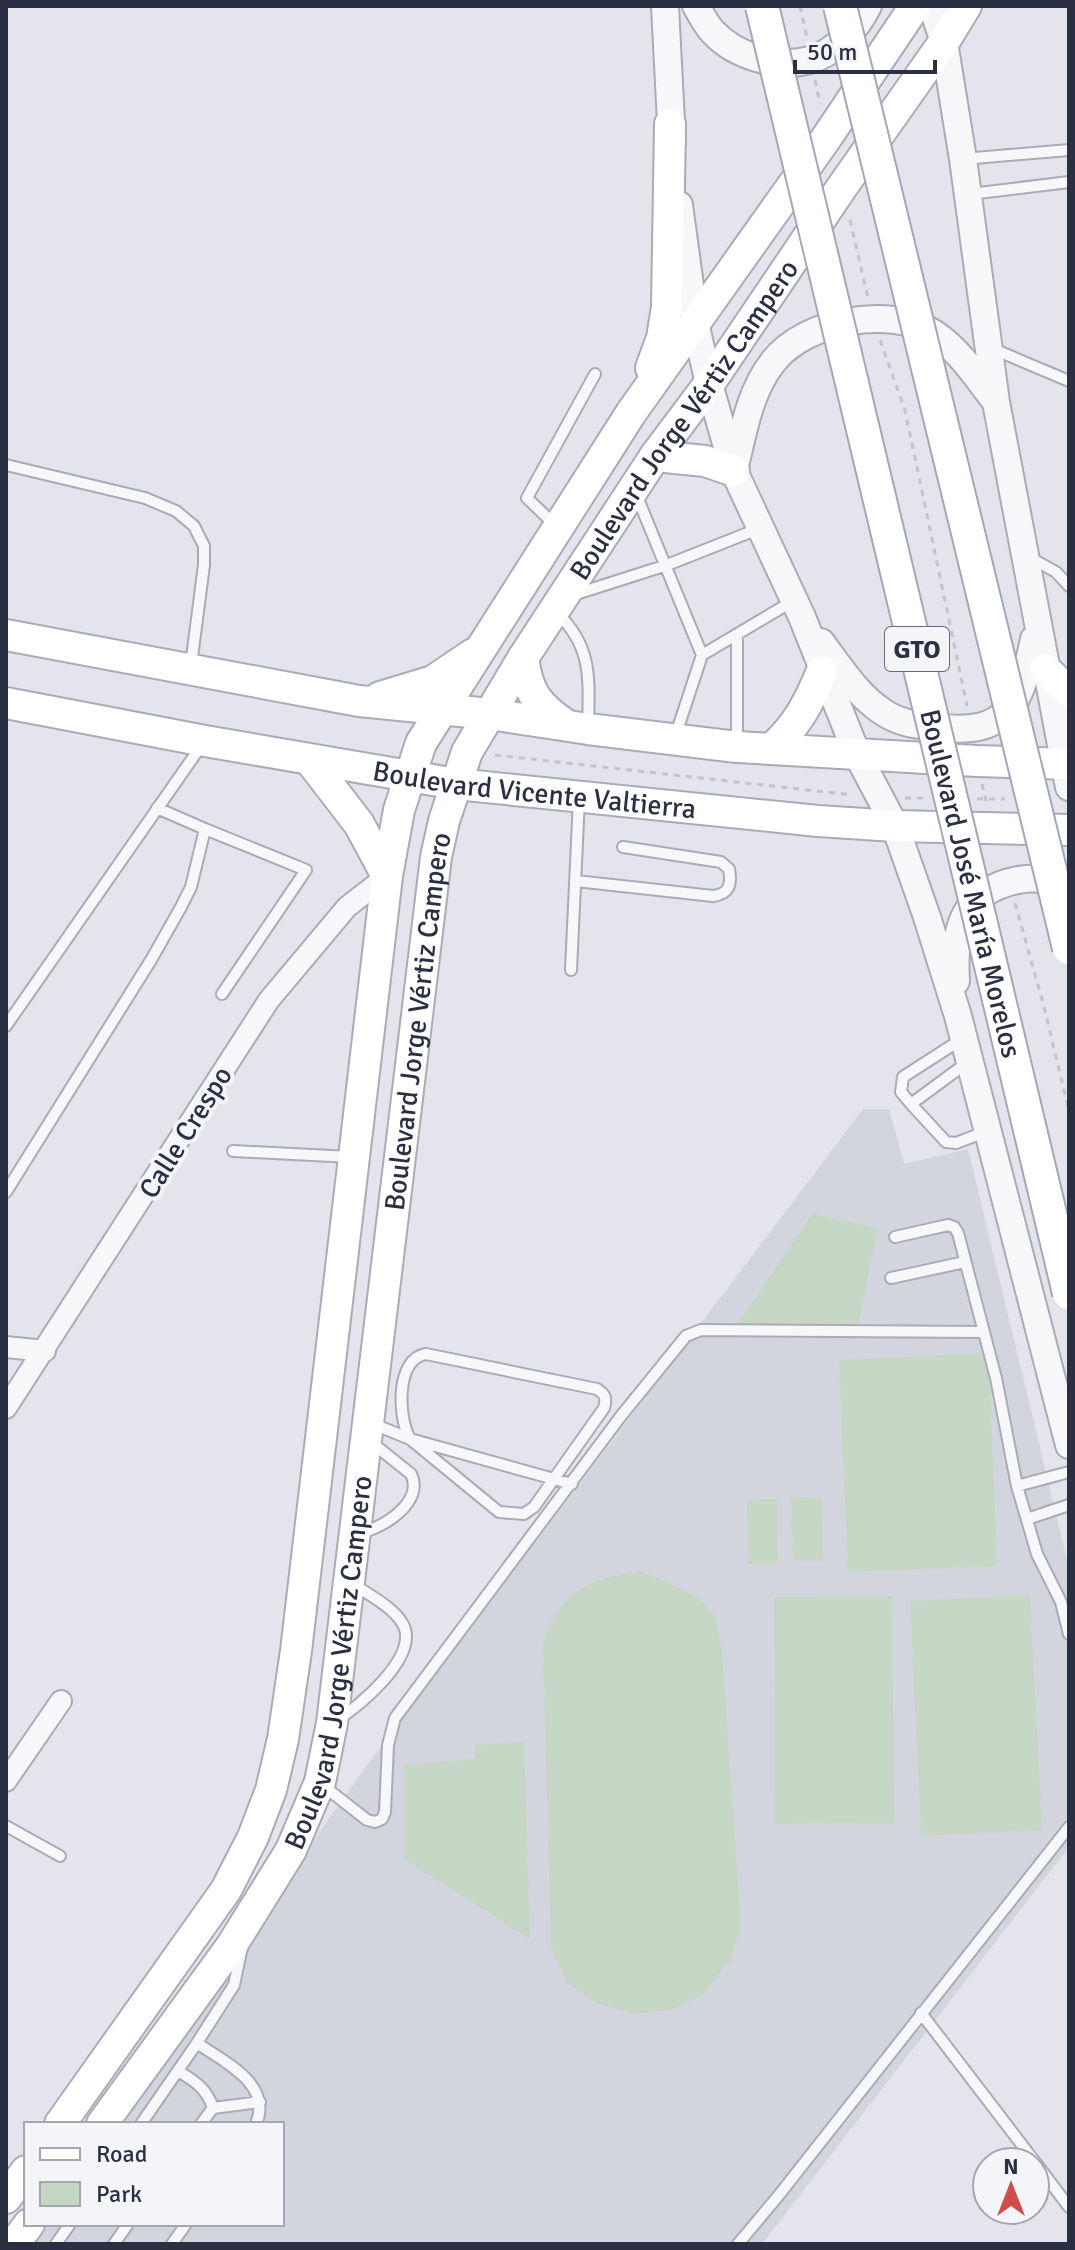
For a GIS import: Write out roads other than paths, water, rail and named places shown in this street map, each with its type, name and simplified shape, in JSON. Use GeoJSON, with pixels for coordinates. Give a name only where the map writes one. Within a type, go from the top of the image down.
{"type":"FeatureCollection","features":[{"type":"Feature","properties":{"kind":"main road","name":"Boulevard José María Morelos"},"geometry":{"type":"LineString","coordinates":[[762,6],[1069,1293]]}},
{"type":"Feature","properties":{"kind":"main road","name":"GTO"},"geometry":{"type":"LineString","coordinates":[[840,6],[1069,948]]}},
{"type":"Feature","properties":{"kind":"main road","name":"Boulevard Jorge Vértiz Campero"},"geometry":{"type":"LineString","coordinates":[[61,2122],[226,1890],[253,1837],[271,1790],[283,1739],[296,1651],[371,990],[387,876],[408,778],[421,743],[631,413],[827,137],[915,6]]}},
{"type":"Feature","properties":{"kind":"main road","name":"Boulevard Jorge Vértiz Campero"},"geometry":{"type":"LineString","coordinates":[[103,2122],[249,1919],[291,1850],[320,1782],[332,1723],[436,857],[444,821],[467,752],[523,658],[655,456],[709,384],[966,6]]}},
{"type":"Feature","properties":{"kind":"main road"},"geometry":{"type":"LineString","coordinates":[[631,413],[662,338],[667,307],[670,124]]}},
{"type":"Feature","properties":{"kind":"main road"},"geometry":{"type":"LineString","coordinates":[[655,456],[705,461],[734,471]]}},
{"type":"Feature","properties":{"kind":"main road"},"geometry":{"type":"LineString","coordinates":[[6,635],[359,701],[490,714],[737,747],[977,761],[1067,771]]}},
{"type":"Feature","properties":{"kind":"main road"},"geometry":{"type":"LineString","coordinates":[[359,701],[390,696],[433,681],[484,646]]}},
{"type":"Feature","properties":{"kind":"main road"},"geometry":{"type":"LineString","coordinates":[[523,658],[527,683],[535,698],[549,713],[578,727]]}},
{"type":"Feature","properties":{"kind":"main road"},"geometry":{"type":"LineString","coordinates":[[1045,669],[1069,692]]}},
{"type":"Feature","properties":{"kind":"main road"},"geometry":{"type":"LineString","coordinates":[[771,749],[797,724],[822,671]]}},
{"type":"Feature","properties":{"kind":"main road","name":"Boulevard Vicente Valtierra"},"geometry":{"type":"LineString","coordinates":[[6,703],[408,778],[456,784],[895,826],[990,813],[1069,830]]}},
{"type":"Feature","properties":{"kind":"main road"},"geometry":{"type":"LineString","coordinates":[[309,759],[359,824],[387,876]]}},
{"type":"Feature","properties":{"kind":"main road"},"geometry":{"type":"LineString","coordinates":[[371,990],[383,962],[393,955],[406,954],[413,958],[423,980]]}},
{"type":"Feature","properties":{"kind":"main road"},"geometry":{"type":"LineString","coordinates":[[6,2198],[24,2174]]}},
{"type":"Feature","properties":{"kind":"main road"},"geometry":{"type":"LineString","coordinates":[[14,2244],[28,2226]]}},
{"type":"Feature","properties":{"kind":"street"},"geometry":{"type":"LineString","coordinates":[[665,6],[670,124],[695,322],[709,384],[734,471],[798,609],[857,754],[895,826],[964,1038],[1069,1445]]}},
{"type":"Feature","properties":{"kind":"street"},"geometry":{"type":"LineString","coordinates":[[696,6],[713,33],[745,55],[777,62],[811,60],[840,43],[862,19],[868,6]]}},
{"type":"Feature","properties":{"kind":"street"},"geometry":{"type":"LineString","coordinates":[[932,6],[944,42],[963,159],[996,402],[1067,771]]}},
{"type":"Feature","properties":{"kind":"street"},"geometry":{"type":"LineString","coordinates":[[734,471],[758,386],[774,360],[799,340],[837,323],[873,319],[903,321],[934,333],[960,356],[996,402]]}},
{"type":"Feature","properties":{"kind":"street"},"geometry":{"type":"LineString","coordinates":[[798,609],[852,684],[882,711],[906,723],[972,730],[999,720],[1014,705],[1026,675],[1038,620]]}},
{"type":"Feature","properties":{"kind":"street","name":"Calle Crespo"},"geometry":{"type":"LineString","coordinates":[[6,1408],[269,1000],[347,907],[387,876]]}},
{"type":"Feature","properties":{"kind":"street"},"geometry":{"type":"LineString","coordinates":[[964,1038],[955,950],[965,913],[972,902],[985,892],[1009,882],[1045,879],[1069,891]]}},
{"type":"Feature","properties":{"kind":"street"},"geometry":{"type":"LineString","coordinates":[[6,1347],[45,1351]]}},
{"type":"Feature","properties":{"kind":"street"},"geometry":{"type":"LineString","coordinates":[[6,1781],[61,1701]]}},
{"type":"Feature","properties":{"kind":"lane"},"geometry":{"type":"LineString","coordinates":[[963,159],[1069,150]]}},
{"type":"Feature","properties":{"kind":"lane"},"geometry":{"type":"LineString","coordinates":[[968,194],[1069,182]]}},
{"type":"Feature","properties":{"kind":"lane"},"geometry":{"type":"LineString","coordinates":[[989,347],[1069,381]]}},
{"type":"Feature","properties":{"kind":"lane"},"geometry":{"type":"LineString","coordinates":[[558,528],[527,498],[595,374]]}},
{"type":"Feature","properties":{"kind":"lane"},"geometry":{"type":"LineString","coordinates":[[6,465],[145,498],[176,511],[194,526],[204,546],[204,565],[190,669]]}},
{"type":"Feature","properties":{"kind":"lane"},"geometry":{"type":"LineString","coordinates":[[634,488],[702,655],[675,738]]}},
{"type":"Feature","properties":{"kind":"lane"},"geometry":{"type":"LineString","coordinates":[[578,727],[589,682],[587,661],[559,604],[760,528]]}},
{"type":"Feature","properties":{"kind":"lane"},"geometry":{"type":"LineString","coordinates":[[1024,554],[1056,572],[1069,586]]}},
{"type":"Feature","properties":{"kind":"lane"},"geometry":{"type":"LineString","coordinates":[[702,655],[737,635],[798,609]]}},
{"type":"Feature","properties":{"kind":"lane"},"geometry":{"type":"LineString","coordinates":[[737,635],[737,747]]}},
{"type":"Feature","properties":{"kind":"lane"},"geometry":{"type":"LineString","coordinates":[[6,1026],[205,741]]}},
{"type":"Feature","properties":{"kind":"lane"},"geometry":{"type":"LineString","coordinates":[[571,970],[579,797]]}},
{"type":"Feature","properties":{"kind":"lane"},"geometry":{"type":"LineString","coordinates":[[157,808],[306,870],[222,994]]}},
{"type":"Feature","properties":{"kind":"lane"},"geometry":{"type":"LineString","coordinates":[[6,1192],[181,907],[191,887],[205,829]]}},
{"type":"Feature","properties":{"kind":"lane"},"geometry":{"type":"LineString","coordinates":[[576,881],[691,895],[722,895],[731,881],[729,869],[721,862],[623,847]]}},
{"type":"Feature","properties":{"kind":"lane"},"geometry":{"type":"LineString","coordinates":[[964,1038],[903,1077],[901,1092],[946,1142],[956,1143],[988,1131]]}},
{"type":"Feature","properties":{"kind":"lane"},"geometry":{"type":"LineString","coordinates":[[911,1104],[964,1038]]}},
{"type":"Feature","properties":{"kind":"lane"},"geometry":{"type":"LineString","coordinates":[[233,1151],[352,1157]]}},
{"type":"Feature","properties":{"kind":"lane"},"geometry":{"type":"LineString","coordinates":[[895,1237],[931,1227],[954,1227],[996,1378],[1017,1486],[1037,1554],[1061,1602],[1069,1634]]}},
{"type":"Feature","properties":{"kind":"lane"},"geometry":{"type":"LineString","coordinates":[[891,1278],[965,1262]]}},
{"type":"Feature","properties":{"kind":"lane"},"geometry":{"type":"LineString","coordinates":[[320,1782],[367,1820],[375,1822],[382,1819],[385,1812],[388,1745],[395,1718],[621,1416],[686,1336],[701,1330],[984,1332]]}},
{"type":"Feature","properties":{"kind":"lane"},"geometry":{"type":"LineString","coordinates":[[426,1354],[597,1389],[604,1394],[604,1408],[534,1507],[524,1514],[511,1515],[499,1512],[410,1439],[403,1427],[400,1410],[410,1362],[416,1356],[426,1354]]}},
{"type":"Feature","properties":{"kind":"lane"},"geometry":{"type":"LineString","coordinates":[[604,1408],[621,1416]]}},
{"type":"Feature","properties":{"kind":"lane"},"geometry":{"type":"LineString","coordinates":[[367,1430],[572,1484]]}},
{"type":"Feature","properties":{"kind":"lane"},"geometry":{"type":"LineString","coordinates":[[354,1534],[383,1527],[414,1491],[411,1474],[367,1430]]}},
{"type":"Feature","properties":{"kind":"lane"},"geometry":{"type":"LineString","coordinates":[[1017,1486],[1069,1472]]}},
{"type":"Feature","properties":{"kind":"lane"},"geometry":{"type":"LineString","coordinates":[[1027,1519],[1069,1505]]}},
{"type":"Feature","properties":{"kind":"lane"},"geometry":{"type":"LineString","coordinates":[[332,1723],[353,1710],[391,1671],[406,1640],[400,1619],[348,1580]]}},
{"type":"Feature","properties":{"kind":"lane"},"geometry":{"type":"LineString","coordinates":[[6,1826],[60,1856]]}},
{"type":"Feature","properties":{"kind":"lane"},"geometry":{"type":"LineString","coordinates":[[738,2244],[1069,1827]]}},
{"type":"Feature","properties":{"kind":"lane"},"geometry":{"type":"LineString","coordinates":[[142,2122],[234,1985],[249,1919]]}},
{"type":"Feature","properties":{"kind":"lane"},"geometry":{"type":"LineString","coordinates":[[921,2013],[1023,2146]]}},
{"type":"Feature","properties":{"kind":"lane"},"geometry":{"type":"LineString","coordinates":[[197,2043],[244,2076],[255,2088],[260,2102],[256,2122]]}},
{"type":"Feature","properties":{"kind":"lane"},"geometry":{"type":"LineString","coordinates":[[178,2071],[208,2093],[213,2108]]}},
{"type":"Feature","properties":{"kind":"lane"},"geometry":{"type":"LineString","coordinates":[[202,2122],[213,2108],[260,2102]]}},
{"type":"Feature","properties":{"kind":"lane"},"geometry":{"type":"LineString","coordinates":[[1051,2183],[1069,2207]]}},
{"type":"Feature","properties":{"kind":"lane"},"geometry":{"type":"LineString","coordinates":[[56,2244],[69,2226]]}},
{"type":"Feature","properties":{"kind":"lane"},"geometry":{"type":"LineString","coordinates":[[114,2244],[127,2226]]}},
{"type":"Feature","properties":{"kind":"lane"},"geometry":{"type":"LineString","coordinates":[[172,2244],[185,2226]]}}]}
